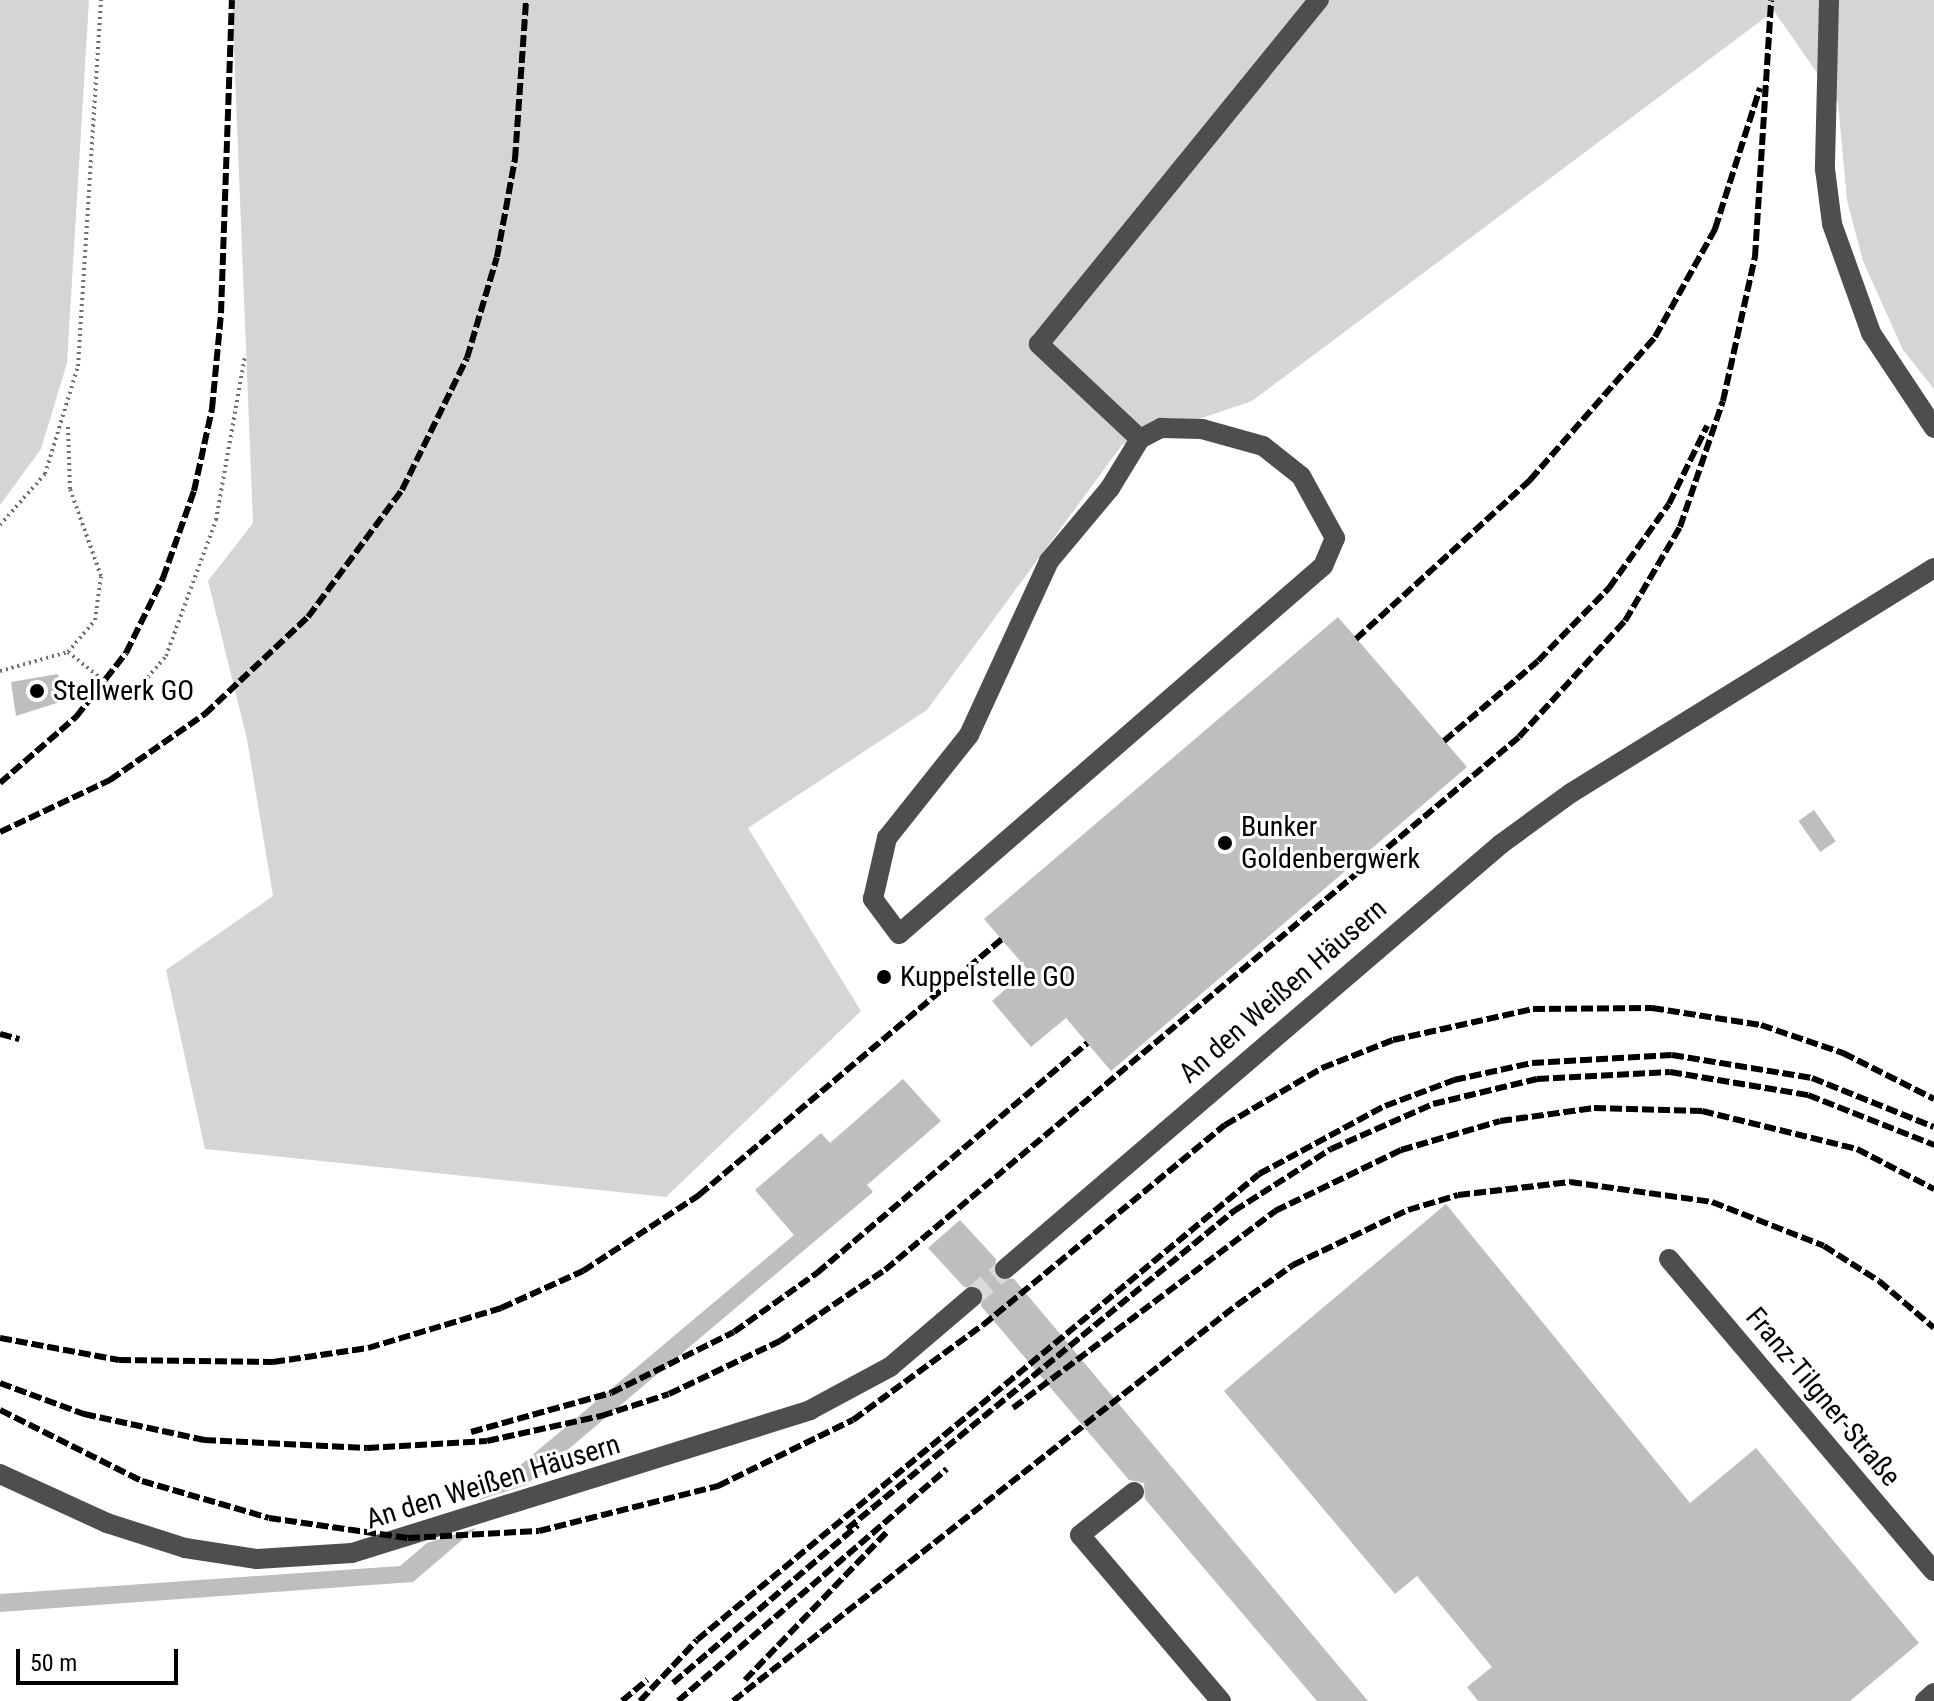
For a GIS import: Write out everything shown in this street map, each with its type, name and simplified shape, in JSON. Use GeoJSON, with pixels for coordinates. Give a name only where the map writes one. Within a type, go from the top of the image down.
{"type":"FeatureCollection","features":[{"type":"Feature","properties":{"kind":"street"},"geometry":{"type":"LineString","coordinates":[[1140,439],[1039,344],[1319,0]]}},
{"type":"Feature","properties":{"kind":"street"},"geometry":{"type":"LineString","coordinates":[[1829,0],[1825,169],[1832,224],[1871,333],[1934,428]]}},
{"type":"Feature","properties":{"kind":"street"},"geometry":{"type":"LineString","coordinates":[[1161,428],[1202,429],[1263,446],[1301,476],[1325,511],[1335,538],[1323,566],[899,934],[873,899],[887,838],[969,735],[1049,561],[1110,488],[1140,439],[1161,428]]}},
{"type":"Feature","properties":{"kind":"street","name":"An den Weißen Häusern"},"geometry":{"type":"LineString","coordinates":[[1005,1269],[1501,844],[1571,793],[1934,568]]}},
{"type":"Feature","properties":{"kind":"street","name":"Franz-Tilgner-Straße"},"geometry":{"type":"LineString","coordinates":[[1669,1259],[1934,1571]]}},
{"type":"Feature","properties":{"kind":"street","name":"An den Weißen Häusern"},"geometry":{"type":"LineString","coordinates":[[0,1474],[107,1523],[185,1548],[257,1559],[352,1553],[810,1410],[890,1367],[972,1297]]}},
{"type":"Feature","properties":{"kind":"street"},"geometry":{"type":"LineString","coordinates":[[1134,1492],[1080,1535],[1221,1701]]}},
{"type":"Feature","properties":{"kind":"street"},"geometry":{"type":"LineString","coordinates":[[1925,1701],[1934,1693]]}},
{"type":"Feature","properties":{"kind":"path"},"geometry":{"type":"LineString","coordinates":[[0,525],[45,474],[78,366],[101,0]]}},
{"type":"Feature","properties":{"kind":"path"},"geometry":{"type":"LineString","coordinates":[[68,652],[119,693],[136,691],[166,656],[216,520],[245,355]]}},
{"type":"Feature","properties":{"kind":"path"},"geometry":{"type":"LineString","coordinates":[[0,671],[68,652],[95,620],[101,576],[70,489],[68,424]]}},
{"type":"Feature","properties":{"kind":"shaded area"},"geometry":{"type":"Polygon","coordinates":[[[0,0],[89,0],[67,363],[41,449],[0,505],[0,0]]]}},
{"type":"Feature","properties":{"kind":"shaded area"},"geometry":{"type":"Polygon","coordinates":[[[232,0],[1934,0],[1934,389],[1903,350],[1863,261],[1847,200],[1838,103],[1774,11],[1252,401],[1122,445],[927,710],[748,828],[861,1011],[666,1197],[205,1149],[166,970],[273,896],[247,739],[208,581],[253,523],[232,0]]]}},
{"type":"Feature","properties":{"kind":"building","name":"Bunker Goldenbergwerk"},"geometry":{"type":"Polygon","coordinates":[[[1338,617],[1467,767],[1111,1071],[1066,1018],[1031,1047],[992,1001],[1028,970],[984,919],[1338,617]]]}},
{"type":"Feature","properties":{"kind":"building","name":"Stellwerk GO"},"geometry":{"type":"Polygon","coordinates":[[[58,674],[63,701],[16,716],[11,682],[58,674]]]}},
{"type":"Feature","properties":{"kind":"building"},"geometry":{"type":"Polygon","coordinates":[[[1814,810],[1836,841],[1820,852],[1798,821],[1814,810]]]}},
{"type":"Feature","properties":{"kind":"building"},"geometry":{"type":"Polygon","coordinates":[[[903,1079],[941,1121],[867,1185],[873,1192],[526,1485],[479,1500],[794,1235],[755,1190],[821,1133],[830,1143],[903,1079]]]}},
{"type":"Feature","properties":{"kind":"building"},"geometry":{"type":"Polygon","coordinates":[[[1446,1204],[1690,1503],[1756,1448],[1919,1643],[1850,1701],[1478,1701],[1467,1687],[1492,1667],[1417,1576],[1395,1594],[1224,1391],[1446,1204]]]}},
{"type":"Feature","properties":{"kind":"building"},"geometry":{"type":"Polygon","coordinates":[[[960,1220],[996,1259],[995,1277],[1014,1279],[1368,1701],[1317,1701],[1145,1499],[1144,1483],[1129,1480],[981,1306],[982,1289],[964,1287],[928,1248],[960,1220]]]}},
{"type":"Feature","properties":{"kind":"building"},"geometry":{"type":"Polygon","coordinates":[[[476,1528],[413,1582],[0,1612],[0,1594],[400,1566],[427,1543],[476,1528]]]}},
{"type":"Feature","properties":{"kind":"tunnel"},"geometry":{"type":"LineString","coordinates":[[972,1297],[1005,1269]]}},
{"type":"Feature","properties":{"kind":"railway"},"geometry":{"type":"LineString","coordinates":[[0,783],[76,717],[126,653],[163,578],[194,491],[212,409],[221,313],[232,0]]}},
{"type":"Feature","properties":{"kind":"railway"},"geometry":{"type":"LineString","coordinates":[[0,832],[110,780],[205,714],[308,617],[402,490],[467,358],[497,257],[515,159],[526,0]]}},
{"type":"Feature","properties":{"kind":"railway"},"geometry":{"type":"LineString","coordinates":[[0,1383],[84,1414],[204,1440],[367,1448],[487,1441],[601,1416],[669,1394],[780,1341],[885,1270],[1519,737],[1625,621],[1680,527],[1723,401],[1755,257],[1771,0]]}},
{"type":"Feature","properties":{"kind":"railway"},"geometry":{"type":"LineString","coordinates":[[1356,639],[1530,480],[1655,337],[1715,229],[1760,88]]}},
{"type":"Feature","properties":{"kind":"railway"},"geometry":{"type":"LineString","coordinates":[[1444,741],[1538,661],[1609,588],[1669,504],[1707,426]]}},
{"type":"Feature","properties":{"kind":"railway"},"geometry":{"type":"LineString","coordinates":[[0,1338],[119,1360],[273,1362],[368,1348],[501,1308],[583,1271],[699,1195],[1002,939]]}},
{"type":"Feature","properties":{"kind":"railway"},"geometry":{"type":"LineString","coordinates":[[0,1410],[142,1481],[269,1518],[408,1538],[539,1531],[718,1486],[853,1420],[983,1325],[1225,1125],[1322,1068],[1393,1040],[1533,1009],[1652,1008],[1761,1025],[1843,1053],[1934,1099]]}},
{"type":"Feature","properties":{"kind":"railway"},"geometry":{"type":"LineString","coordinates":[[0,1034],[19,1039]]}},
{"type":"Feature","properties":{"kind":"railway"},"geometry":{"type":"LineString","coordinates":[[471,1432],[611,1393],[734,1332],[817,1273],[1087,1043]]}},
{"type":"Feature","properties":{"kind":"railway"},"geometry":{"type":"LineString","coordinates":[[640,1701],[697,1640],[1259,1174],[1385,1106],[1454,1080],[1532,1063],[1672,1055],[1812,1078],[1934,1127]]}},
{"type":"Feature","properties":{"kind":"railway"},"geometry":{"type":"LineString","coordinates":[[847,1529],[1234,1211],[1331,1149],[1433,1104],[1537,1079],[1670,1072],[1808,1095],[1934,1145]]}},
{"type":"Feature","properties":{"kind":"railway"},"geometry":{"type":"LineString","coordinates":[[1013,1408],[1275,1211],[1401,1150],[1500,1121],[1594,1108],[1702,1111],[1857,1149],[1934,1189]]}},
{"type":"Feature","properties":{"kind":"railway"},"geometry":{"type":"LineString","coordinates":[[733,1701],[1237,1305],[1293,1265],[1408,1210],[1458,1195],[1570,1182],[1712,1202],[1824,1246],[1879,1281],[1934,1328]]}},
{"type":"Feature","properties":{"kind":"railway"},"geometry":{"type":"LineString","coordinates":[[678,1701],[947,1469]]}},
{"type":"Feature","properties":{"kind":"railway"},"geometry":{"type":"LineString","coordinates":[[673,1683],[858,1525]]}},
{"type":"Feature","properties":{"kind":"railway"},"geometry":{"type":"LineString","coordinates":[[745,1680],[889,1530]]}},
{"type":"Feature","properties":{"kind":"railway"},"geometry":{"type":"LineString","coordinates":[[622,1701],[647,1680]]}},
{"type":"Feature","properties":{"kind":"place","name":"Stellwerk GO"},"geometry":{"type":"Point","coordinates":[37,691]}},
{"type":"Feature","properties":{"kind":"place","name":"Bunker Goldenbergwerk"},"geometry":{"type":"Point","coordinates":[1225,843]}},
{"type":"Feature","properties":{"kind":"place","name":"Kuppelstelle GO"},"geometry":{"type":"Point","coordinates":[884,977]}}]}
